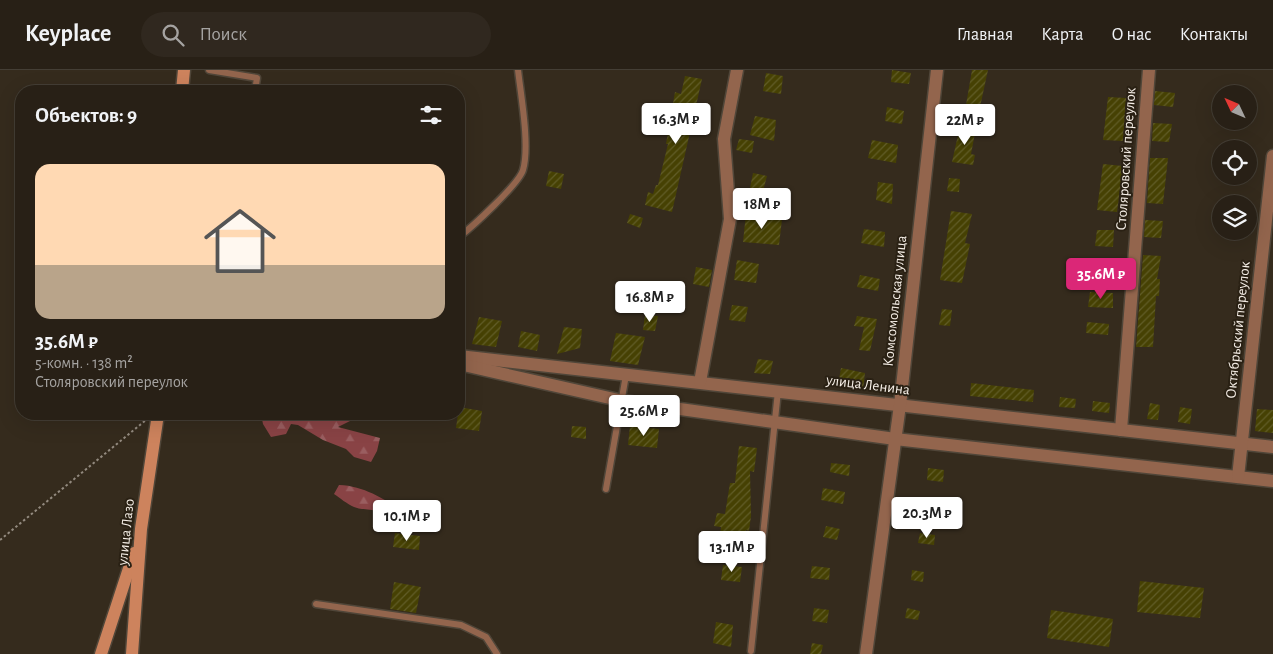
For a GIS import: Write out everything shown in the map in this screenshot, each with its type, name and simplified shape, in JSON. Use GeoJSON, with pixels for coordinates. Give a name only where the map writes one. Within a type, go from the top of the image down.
{"type":"FeatureCollection","features":[{"type":"Feature","properties":{"kind":"main road"},"geometry":{"type":"LineString","coordinates":[[183,85],[184,70]]}},
{"type":"Feature","properties":{"kind":"main road","name":"улица Лазо"},"geometry":{"type":"LineString","coordinates":[[132,654],[141,529],[157,420]]}},
{"type":"Feature","properties":{"kind":"main road"},"geometry":{"type":"LineString","coordinates":[[101,654],[141,529]]}},
{"type":"Feature","properties":{"kind":"street"},"geometry":{"type":"LineString","coordinates":[[700,382],[730,219],[724,138],[737,70]]}},
{"type":"Feature","properties":{"kind":"street","name":"Комсомольская улица"},"geometry":{"type":"LineString","coordinates":[[866,654],[900,405],[936,70]]}},
{"type":"Feature","properties":{"kind":"street","name":"Столяровский переулок"},"geometry":{"type":"LineString","coordinates":[[1121,430],[1149,70]]}},
{"type":"Feature","properties":{"kind":"street","name":"Октябрьский переулок"},"geometry":{"type":"LineString","coordinates":[[1238,477],[1273,156]]}},
{"type":"Feature","properties":{"kind":"street","name":"улица Ленина"},"geometry":{"type":"LineString","coordinates":[[465,357],[1273,447]]}},
{"type":"Feature","properties":{"kind":"street"},"geometry":{"type":"LineString","coordinates":[[465,365],[622,401],[775,423],[895,439],[1273,481]]}},
{"type":"Feature","properties":{"kind":"lane"},"geometry":{"type":"LineString","coordinates":[[209,70],[257,78],[256,85]]}},
{"type":"Feature","properties":{"kind":"lane"},"geometry":{"type":"LineString","coordinates":[[465,232],[481,219],[523,171],[525,132],[518,70]]}},
{"type":"Feature","properties":{"kind":"lane"},"geometry":{"type":"LineString","coordinates":[[606,489],[626,375]]}},
{"type":"Feature","properties":{"kind":"lane"},"geometry":{"type":"LineString","coordinates":[[751,650],[778,391]]}},
{"type":"Feature","properties":{"kind":"lane"},"geometry":{"type":"LineString","coordinates":[[316,604],[462,625],[486,637],[497,654]]}},
{"type":"Feature","properties":{"kind":"path"},"geometry":{"type":"LineString","coordinates":[[0,540],[146,420]]}},
{"type":"Feature","properties":{"kind":"green space"},"geometry":{"type":"Polygon","coordinates":[[[262,420],[352,420],[338,427],[380,438],[377,451],[371,462],[354,457],[346,449],[323,440],[298,425],[291,424],[286,434],[271,437],[262,420]]]}},
{"type":"Feature","properties":{"kind":"green space"},"geometry":{"type":"Polygon","coordinates":[[[339,485],[359,488],[369,492],[412,515],[417,510],[417,503],[426,501],[430,504],[433,514],[423,522],[417,523],[387,519],[380,512],[354,507],[334,494],[339,485]]]}},
{"type":"Feature","properties":{"kind":"building"},"geometry":{"type":"Polygon","coordinates":[[[892,70],[911,73],[909,84],[891,82],[892,70]]]}},
{"type":"Feature","properties":{"kind":"building"},"geometry":{"type":"Polygon","coordinates":[[[972,70],[988,70],[980,107],[966,105],[972,70]]]}},
{"type":"Feature","properties":{"kind":"building"},"geometry":{"type":"Polygon","coordinates":[[[766,73],[783,76],[781,94],[763,91],[766,73]]]}},
{"type":"Feature","properties":{"kind":"building"},"geometry":{"type":"Polygon","coordinates":[[[685,76],[702,79],[672,212],[645,205],[648,192],[653,194],[656,185],[658,185],[668,144],[666,144],[675,92],[681,94],[685,76]]]}},
{"type":"Feature","properties":{"kind":"building"},"geometry":{"type":"Polygon","coordinates":[[[1155,91],[1175,93],[1173,107],[1154,105],[1155,91]]]}},
{"type":"Feature","properties":{"kind":"building"},"geometry":{"type":"Polygon","coordinates":[[[1108,97],[1126,98],[1123,141],[1103,140],[1108,97]]]}},
{"type":"Feature","properties":{"kind":"building"},"geometry":{"type":"Polygon","coordinates":[[[887,107],[904,111],[902,124],[885,121],[887,107]]]}},
{"type":"Feature","properties":{"kind":"building"},"geometry":{"type":"Polygon","coordinates":[[[755,116],[776,120],[774,141],[750,135],[755,116]]]}},
{"type":"Feature","properties":{"kind":"building"},"geometry":{"type":"Polygon","coordinates":[[[1153,123],[1172,124],[1169,142],[1152,141],[1153,123]]]}},
{"type":"Feature","properties":{"kind":"building"},"geometry":{"type":"Polygon","coordinates":[[[960,126],[976,128],[971,154],[975,155],[973,165],[952,162],[960,126]]]}},
{"type":"Feature","properties":{"kind":"building"},"geometry":{"type":"Polygon","coordinates":[[[739,139],[754,141],[752,153],[736,150],[739,139]]]}},
{"type":"Feature","properties":{"kind":"building"},"geometry":{"type":"Polygon","coordinates":[[[872,140],[898,145],[896,163],[868,158],[872,140]]]}},
{"type":"Feature","properties":{"kind":"building"},"geometry":{"type":"Polygon","coordinates":[[[1150,158],[1168,158],[1163,204],[1147,203],[1150,158]]]}},
{"type":"Feature","properties":{"kind":"building"},"geometry":{"type":"Polygon","coordinates":[[[1103,164],[1123,166],[1117,212],[1097,210],[1103,164]]]}},
{"type":"Feature","properties":{"kind":"building"},"geometry":{"type":"Polygon","coordinates":[[[549,171],[564,174],[561,189],[546,186],[549,171]]]}},
{"type":"Feature","properties":{"kind":"building"},"geometry":{"type":"Polygon","coordinates":[[[753,173],[767,176],[763,191],[750,188],[753,173]]]}},
{"type":"Feature","properties":{"kind":"building"},"geometry":{"type":"Polygon","coordinates":[[[949,178],[960,179],[959,192],[947,191],[949,178]]]}},
{"type":"Feature","properties":{"kind":"building"},"geometry":{"type":"Polygon","coordinates":[[[878,182],[893,184],[892,204],[876,200],[878,182]]]}},
{"type":"Feature","properties":{"kind":"building"},"geometry":{"type":"Polygon","coordinates":[[[951,211],[972,214],[965,243],[970,244],[962,283],[940,280],[951,211]]]}},
{"type":"Feature","properties":{"kind":"building"},"geometry":{"type":"Polygon","coordinates":[[[630,214],[643,218],[640,228],[627,223],[630,214]]]}},
{"type":"Feature","properties":{"kind":"building"},"geometry":{"type":"Polygon","coordinates":[[[746,214],[782,219],[779,245],[743,242],[746,214]]]}},
{"type":"Feature","properties":{"kind":"building"},"geometry":{"type":"Polygon","coordinates":[[[1145,220],[1163,221],[1161,238],[1144,237],[1145,220]]]}},
{"type":"Feature","properties":{"kind":"building"},"geometry":{"type":"Polygon","coordinates":[[[864,229],[885,232],[884,247],[861,243],[864,229]]]}},
{"type":"Feature","properties":{"kind":"building"},"geometry":{"type":"Polygon","coordinates":[[[1097,230],[1114,230],[1113,247],[1095,246],[1097,230]]]}},
{"type":"Feature","properties":{"kind":"building"},"geometry":{"type":"Polygon","coordinates":[[[1143,255],[1161,256],[1157,279],[1160,279],[1159,296],[1156,296],[1153,347],[1136,347],[1143,255]]]}},
{"type":"Feature","properties":{"kind":"building"},"geometry":{"type":"Polygon","coordinates":[[[737,260],[759,264],[756,283],[734,280],[737,260]]]}},
{"type":"Feature","properties":{"kind":"building"},"geometry":{"type":"Polygon","coordinates":[[[1090,260],[1114,263],[1112,276],[1088,275],[1090,260]]]}},
{"type":"Feature","properties":{"kind":"building"},"geometry":{"type":"Polygon","coordinates":[[[696,267],[712,270],[709,287],[693,284],[696,267]]]}},
{"type":"Feature","properties":{"kind":"building"},"geometry":{"type":"Polygon","coordinates":[[[860,275],[880,279],[878,291],[857,287],[860,275]]]}},
{"type":"Feature","properties":{"kind":"building"},"geometry":{"type":"Polygon","coordinates":[[[634,283],[656,289],[652,308],[629,304],[634,283]]]}},
{"type":"Feature","properties":{"kind":"building"},"geometry":{"type":"Polygon","coordinates":[[[1090,292],[1113,293],[1113,308],[1088,307],[1090,292]]]}},
{"type":"Feature","properties":{"kind":"building"},"geometry":{"type":"Polygon","coordinates":[[[732,305],[748,307],[745,322],[729,320],[732,305]]]}},
{"type":"Feature","properties":{"kind":"building"},"geometry":{"type":"Polygon","coordinates":[[[942,309],[952,310],[950,326],[939,325],[942,309]]]}},
{"type":"Feature","properties":{"kind":"building"},"geometry":{"type":"Polygon","coordinates":[[[645,315],[658,316],[655,331],[643,330],[645,315]]]}},
{"type":"Feature","properties":{"kind":"building"},"geometry":{"type":"Polygon","coordinates":[[[857,316],[877,319],[870,351],[859,350],[864,327],[854,326],[857,316]]]}},
{"type":"Feature","properties":{"kind":"building"},"geometry":{"type":"Polygon","coordinates":[[[479,317],[502,321],[496,347],[472,344],[479,317]]]}},
{"type":"Feature","properties":{"kind":"building"},"geometry":{"type":"Polygon","coordinates":[[[1087,322],[1109,324],[1108,335],[1086,333],[1087,322]]]}},
{"type":"Feature","properties":{"kind":"building"},"geometry":{"type":"Polygon","coordinates":[[[564,327],[582,329],[580,348],[557,354],[564,327]]]}},
{"type":"Feature","properties":{"kind":"building"},"geometry":{"type":"Polygon","coordinates":[[[521,331],[540,335],[537,351],[518,347],[521,331]]]}},
{"type":"Feature","properties":{"kind":"building"},"geometry":{"type":"Polygon","coordinates":[[[616,333],[645,337],[638,365],[610,361],[616,333]]]}},
{"type":"Feature","properties":{"kind":"building"},"geometry":{"type":"Polygon","coordinates":[[[758,359],[773,361],[770,374],[754,373],[758,359]]]}},
{"type":"Feature","properties":{"kind":"building"},"geometry":{"type":"Polygon","coordinates":[[[841,368],[865,373],[863,389],[838,385],[841,368]]]}},
{"type":"Feature","properties":{"kind":"building"},"geometry":{"type":"Polygon","coordinates":[[[971,383],[1034,390],[1033,402],[970,396],[971,383]]]}},
{"type":"Feature","properties":{"kind":"building"},"geometry":{"type":"Polygon","coordinates":[[[1060,397],[1076,399],[1075,408],[1059,407],[1060,397]]]}},
{"type":"Feature","properties":{"kind":"building"},"geometry":{"type":"Polygon","coordinates":[[[1093,401],[1110,403],[1109,413],[1092,411],[1093,401]]]}},
{"type":"Feature","properties":{"kind":"building"},"geometry":{"type":"Polygon","coordinates":[[[1150,403],[1160,405],[1158,420],[1147,419],[1150,403]]]}},
{"type":"Feature","properties":{"kind":"building"},"geometry":{"type":"Polygon","coordinates":[[[1180,407],[1192,409],[1190,424],[1178,422],[1180,407]]]}},
{"type":"Feature","properties":{"kind":"building"},"geometry":{"type":"Polygon","coordinates":[[[465,408],[482,411],[479,431],[456,428],[457,420],[465,420],[465,408]]]}},
{"type":"Feature","properties":{"kind":"building"},"geometry":{"type":"Polygon","coordinates":[[[1257,409],[1273,410],[1273,433],[1255,431],[1257,409]]]}},
{"type":"Feature","properties":{"kind":"building"},"geometry":{"type":"Polygon","coordinates":[[[572,426],[586,427],[586,439],[571,437],[572,426]]]}},
{"type":"Feature","properties":{"kind":"building"},"geometry":{"type":"Polygon","coordinates":[[[630,426],[659,429],[657,448],[628,445],[630,426]]]}},
{"type":"Feature","properties":{"kind":"building"},"geometry":{"type":"Polygon","coordinates":[[[739,446],[757,448],[754,472],[750,471],[751,516],[749,531],[746,530],[744,548],[719,544],[721,527],[714,526],[717,513],[725,514],[730,483],[735,483],[739,446]]]}},
{"type":"Feature","properties":{"kind":"building"},"geometry":{"type":"Polygon","coordinates":[[[831,463],[850,465],[849,476],[830,472],[831,463]]]}},
{"type":"Feature","properties":{"kind":"building"},"geometry":{"type":"Polygon","coordinates":[[[928,468],[944,470],[943,482],[927,480],[928,468]]]}},
{"type":"Feature","properties":{"kind":"building"},"geometry":{"type":"Polygon","coordinates":[[[823,488],[845,492],[843,504],[821,500],[823,488]]]}},
{"type":"Feature","properties":{"kind":"building"},"geometry":{"type":"Polygon","coordinates":[[[924,502],[939,504],[937,514],[922,511],[924,502]]]}},
{"type":"Feature","properties":{"kind":"building"},"geometry":{"type":"Polygon","coordinates":[[[826,526],[840,529],[837,540],[823,537],[826,526]]]}},
{"type":"Feature","properties":{"kind":"building"},"geometry":{"type":"Polygon","coordinates":[[[395,533],[420,536],[419,550],[393,547],[395,533]]]}},
{"type":"Feature","properties":{"kind":"building"},"geometry":{"type":"Polygon","coordinates":[[[920,533],[935,535],[934,545],[918,543],[920,533]]]}},
{"type":"Feature","properties":{"kind":"building"},"geometry":{"type":"Polygon","coordinates":[[[723,565],[742,567],[740,582],[721,580],[723,565]]]}},
{"type":"Feature","properties":{"kind":"building"},"geometry":{"type":"Polygon","coordinates":[[[812,566],[830,568],[829,580],[810,578],[812,566]]]}},
{"type":"Feature","properties":{"kind":"building"},"geometry":{"type":"Polygon","coordinates":[[[912,570],[924,572],[923,582],[911,580],[912,570]]]}},
{"type":"Feature","properties":{"kind":"building"},"geometry":{"type":"Polygon","coordinates":[[[1140,581],[1204,588],[1200,618],[1137,612],[1140,581]]]}},
{"type":"Feature","properties":{"kind":"building"},"geometry":{"type":"Polygon","coordinates":[[[394,582],[421,587],[416,613],[390,609],[394,582]]]}},
{"type":"Feature","properties":{"kind":"building"},"geometry":{"type":"Polygon","coordinates":[[[814,608],[829,610],[827,623],[812,621],[814,608]]]}},
{"type":"Feature","properties":{"kind":"building"},"geometry":{"type":"Polygon","coordinates":[[[907,608],[920,611],[918,620],[905,618],[907,608]]]}},
{"type":"Feature","properties":{"kind":"building"},"geometry":{"type":"Polygon","coordinates":[[[1051,610],[1113,619],[1109,647],[1047,638],[1051,610]]]}},
{"type":"Feature","properties":{"kind":"building"},"geometry":{"type":"Polygon","coordinates":[[[716,622],[733,625],[731,647],[713,643],[716,622]]]}},
{"type":"Feature","properties":{"kind":"building"},"geometry":{"type":"Polygon","coordinates":[[[812,643],[823,645],[821,654],[810,654],[812,643]]]}}]}
